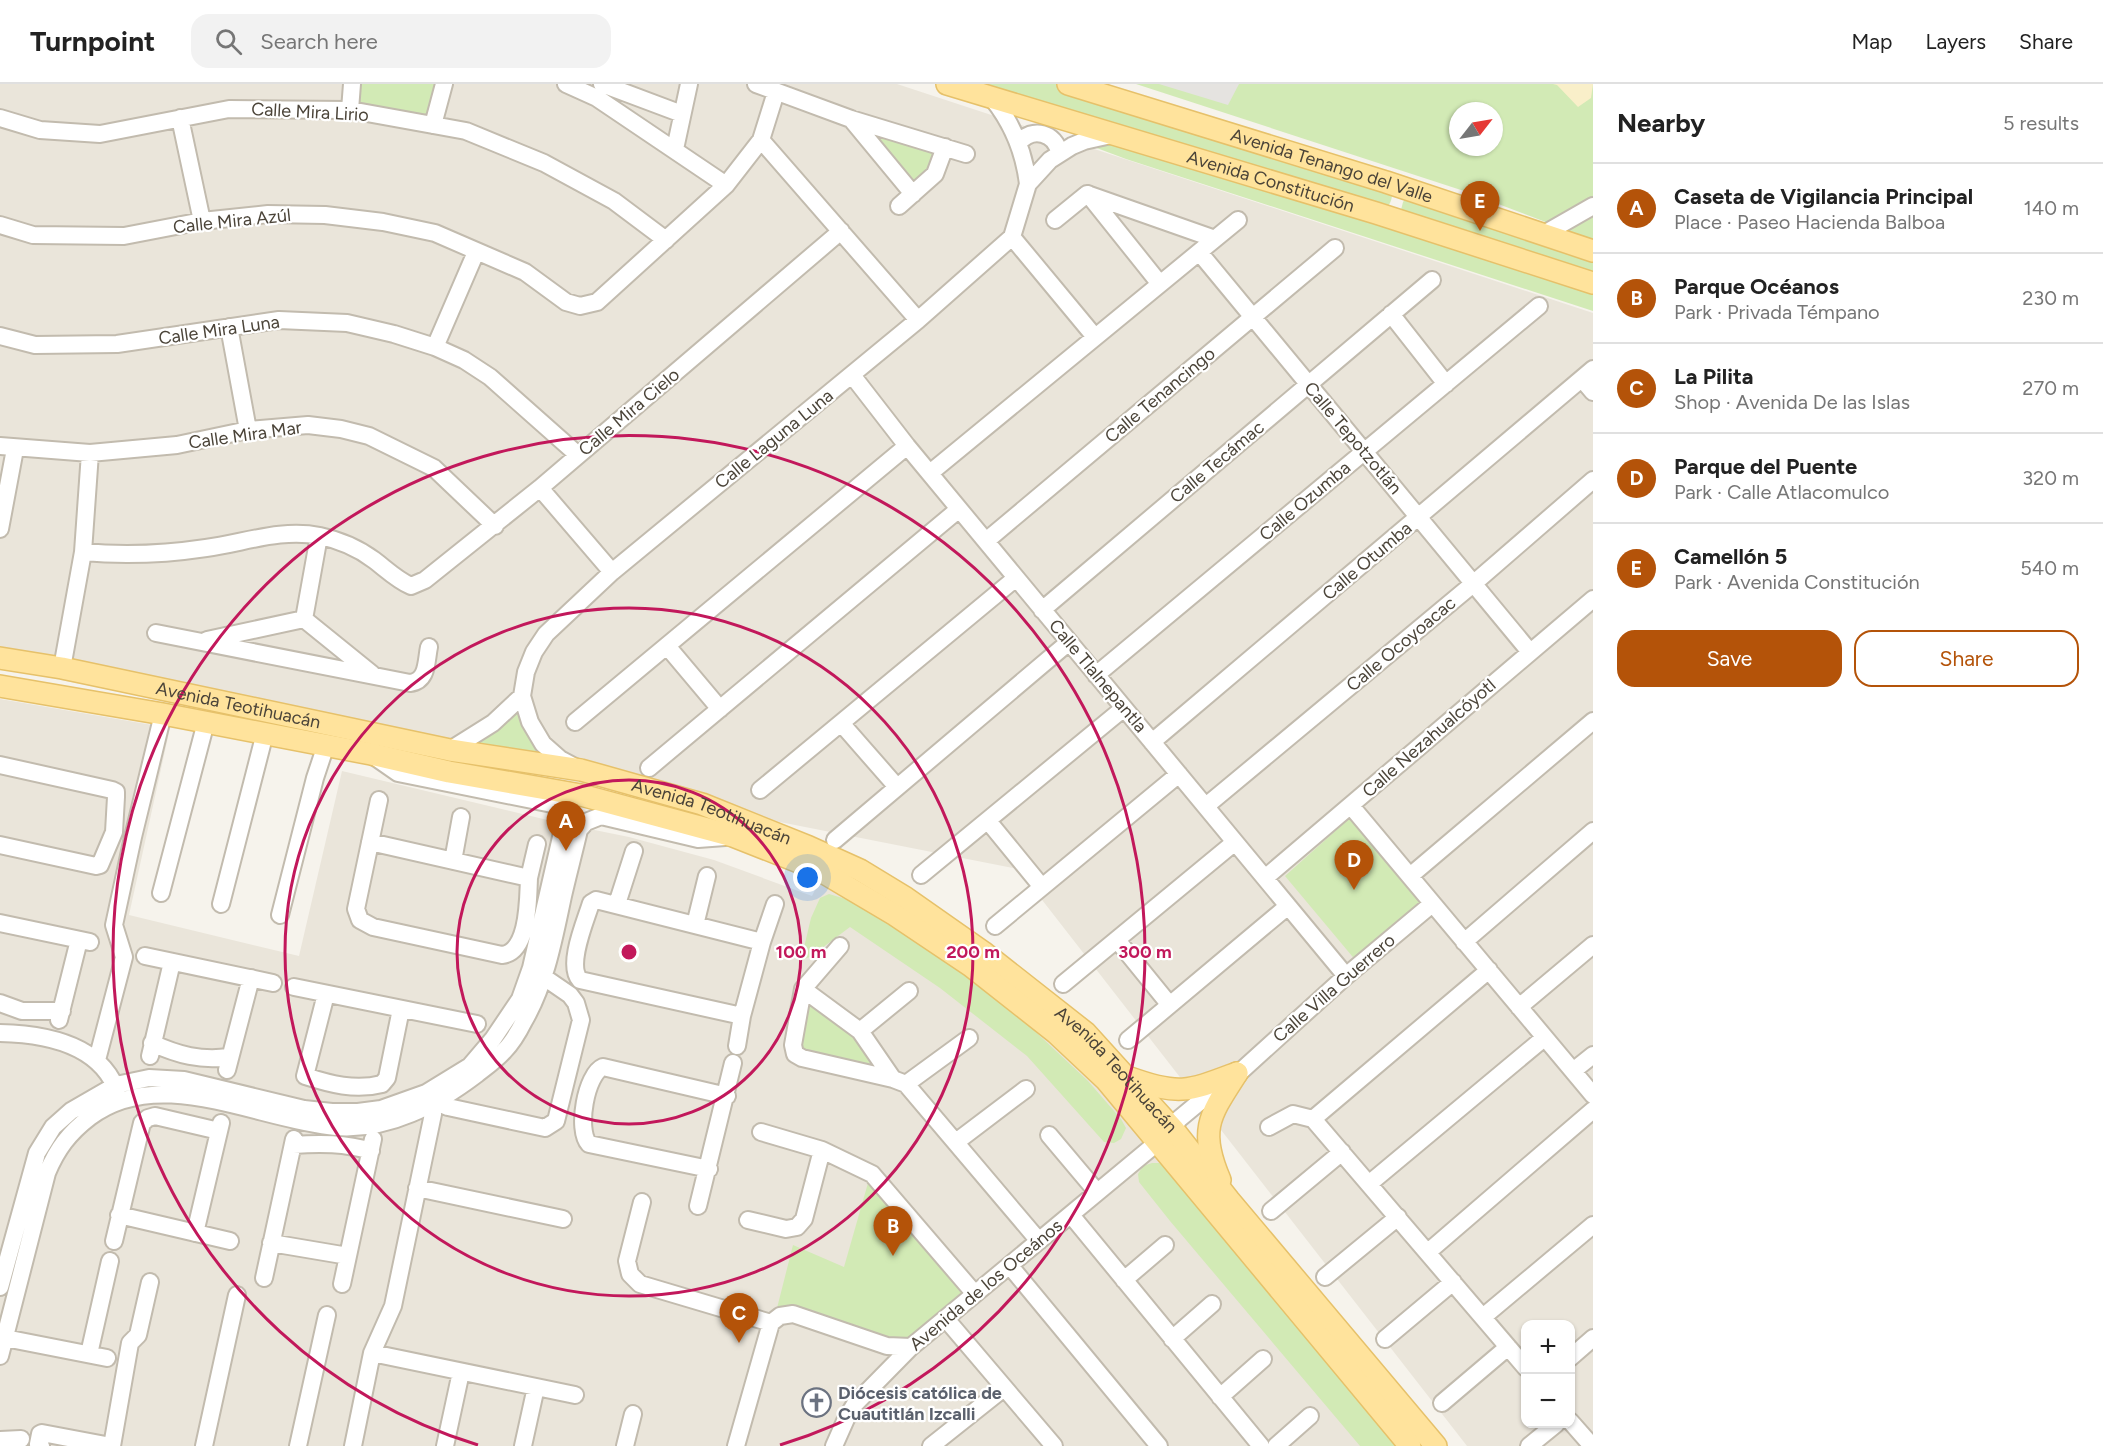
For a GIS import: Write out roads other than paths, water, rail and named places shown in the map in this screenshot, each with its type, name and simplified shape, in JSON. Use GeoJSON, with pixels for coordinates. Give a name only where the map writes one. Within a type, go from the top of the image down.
{"type":"FeatureCollection","features":[{"type":"Feature","properties":{"kind":"main road","name":"Avenida Constitución"},"geometry":{"type":"LineString","coordinates":[[947,84],[1376,213],[1593,283]]}},
{"type":"Feature","properties":{"kind":"main road","name":"Avenida Tenango del Valle"},"geometry":{"type":"LineString","coordinates":[[1068,84],[1386,182],[1593,251]]}},
{"type":"Feature","properties":{"kind":"main road"},"geometry":{"type":"LineString","coordinates":[[1376,213],[1385,211],[1392,203],[1392,189],[1386,182]]}},
{"type":"Feature","properties":{"kind":"main road"},"geometry":{"type":"LineString","coordinates":[[1408,224],[1401,215],[1401,205],[1408,194],[1417,192]]}},
{"type":"Feature","properties":{"kind":"main road","name":"Avenida Teotihuacán"},"geometry":{"type":"LineString","coordinates":[[0,658],[62,668],[450,750],[581,770],[702,804],[860,870],[906,898],[983,952],[1086,1033],[1127,1077],[1165,1135],[1335,1358],[1410,1446]]}},
{"type":"Feature","properties":{"kind":"main road","name":"Avenida Teotihuacán"},"geometry":{"type":"LineString","coordinates":[[0,686],[265,733],[449,772],[581,795],[733,836],[819,870],[895,915],[971,966],[1056,1033],[1165,1135],[1229,1200],[1436,1446]]}},
{"type":"Feature","properties":{"kind":"main road"},"geometry":{"type":"LineString","coordinates":[[1127,1077],[1157,1088],[1177,1090],[1196,1088],[1237,1073]]}},
{"type":"Feature","properties":{"kind":"main road"},"geometry":{"type":"LineString","coordinates":[[1229,1200],[1212,1156],[1208,1127],[1213,1110],[1237,1073]]}},
{"type":"Feature","properties":{"kind":"street"},"geometry":{"type":"LineString","coordinates":[[350,110],[352,84]]}},
{"type":"Feature","properties":{"kind":"street"},"geometry":{"type":"LineString","coordinates":[[433,124],[444,84]]}},
{"type":"Feature","properties":{"kind":"street"},"geometry":{"type":"LineString","coordinates":[[566,84],[600,89],[682,114]]}},
{"type":"Feature","properties":{"kind":"street"},"geometry":{"type":"LineString","coordinates":[[675,149],[689,84]]}},
{"type":"Feature","properties":{"kind":"street"},"geometry":{"type":"LineString","coordinates":[[756,84],[851,119],[966,154]]}},
{"type":"Feature","properties":{"kind":"street"},"geometry":{"type":"LineString","coordinates":[[600,89],[675,149],[726,185]]}},
{"type":"Feature","properties":{"kind":"street","name":"Calle Mira Azúl"},"geometry":{"type":"LineString","coordinates":[[0,225],[33,235],[124,236],[202,221],[268,214],[325,215],[383,222],[435,233],[525,272],[566,302],[580,306],[597,302],[726,185],[761,140],[776,92]]}},
{"type":"Feature","properties":{"kind":"street"},"geometry":{"type":"LineString","coordinates":[[992,98],[1008,119],[1019,143],[1028,184]]}},
{"type":"Feature","properties":{"kind":"street","name":"Calle Mira Lirio"},"geometry":{"type":"LineString","coordinates":[[0,118],[40,130],[100,134],[229,109],[350,110],[433,124],[466,131],[544,163],[614,201],[666,240]]}},
{"type":"Feature","properties":{"kind":"street"},"geometry":{"type":"LineString","coordinates":[[180,118],[202,221]]}},
{"type":"Feature","properties":{"kind":"street"},"geometry":{"type":"LineString","coordinates":[[851,119],[913,194]]}},
{"type":"Feature","properties":{"kind":"street"},"geometry":{"type":"LineString","coordinates":[[1019,143],[1027,135],[1043,133],[1056,143],[1059,153]]}},
{"type":"Feature","properties":{"kind":"street"},"geometry":{"type":"LineString","coordinates":[[1095,337],[1012,237],[1028,184],[1042,167],[1059,153],[1084,141],[1112,135]]}},
{"type":"Feature","properties":{"kind":"street"},"geometry":{"type":"LineString","coordinates":[[761,140],[918,320]]}},
{"type":"Feature","properties":{"kind":"street"},"geometry":{"type":"LineString","coordinates":[[898,206],[935,174],[945,147]]}},
{"type":"Feature","properties":{"kind":"street"},"geometry":{"type":"LineString","coordinates":[[1055,220],[1087,194]]}},
{"type":"Feature","properties":{"kind":"street"},"geometry":{"type":"LineString","coordinates":[[1087,194],[1215,239]]}},
{"type":"Feature","properties":{"kind":"street"},"geometry":{"type":"LineString","coordinates":[[1087,194],[1160,284]]}},
{"type":"Feature","properties":{"kind":"street"},"geometry":{"type":"LineString","coordinates":[[1544,234],[1593,206]]}},
{"type":"Feature","properties":{"kind":"street"},"geometry":{"type":"LineString","coordinates":[[930,473],[1238,220]]}},
{"type":"Feature","properties":{"kind":"street","name":"Calle Mira Cielo"},"geometry":{"type":"LineString","coordinates":[[319,536],[347,544],[411,586],[425,580],[495,526],[841,231]]}},
{"type":"Feature","properties":{"kind":"street","name":"Calle Laguna Luna"},"geometry":{"type":"LineString","coordinates":[[522,696],[526,672],[534,652],[546,634],[612,572],[918,320],[1012,237]]}},
{"type":"Feature","properties":{"kind":"street","name":"Calle Tenancingo"},"geometry":{"type":"LineString","coordinates":[[986,541],[1335,248]]}},
{"type":"Feature","properties":{"kind":"street"},"geometry":{"type":"LineString","coordinates":[[435,347],[476,252]]}},
{"type":"Feature","properties":{"kind":"street","name":"Calle Tepotzotlán"},"geometry":{"type":"LineString","coordinates":[[1199,252],[1530,652]]}},
{"type":"Feature","properties":{"kind":"street","name":"Calle Tecámac"},"geometry":{"type":"LineString","coordinates":[[1042,610],[1431,280]]}},
{"type":"Feature","properties":{"kind":"street","name":"Calle Ozumba"},"geometry":{"type":"LineString","coordinates":[[1096,675],[1539,306]]}},
{"type":"Feature","properties":{"kind":"street"},"geometry":{"type":"LineString","coordinates":[[1391,314],[1446,384]]}},
{"type":"Feature","properties":{"kind":"street","name":"Calle Mira Luna"},"geometry":{"type":"LineString","coordinates":[[0,336],[35,345],[117,344],[279,320],[347,323],[394,333],[464,360],[490,377],[578,455]]}},
{"type":"Feature","properties":{"kind":"street"},"geometry":{"type":"LineString","coordinates":[[229,327],[248,430]]}},
{"type":"Feature","properties":{"kind":"street","name":"Calle Otumba"},"geometry":{"type":"LineString","coordinates":[[1152,742],[1587,374],[1593,392]]}},
{"type":"Feature","properties":{"kind":"street","name":"Calle Tlalnepantla"},"geometry":{"type":"LineString","coordinates":[[852,375],[907,446],[1346,976]]}},
{"type":"Feature","properties":{"kind":"street","name":"Calle Mira Mar"},"geometry":{"type":"LineString","coordinates":[[8,448],[90,453],[177,445],[248,430],[308,425],[341,429],[369,436],[434,468],[495,526]]}},
{"type":"Feature","properties":{"kind":"street"},"geometry":{"type":"LineString","coordinates":[[575,722],[907,446]]}},
{"type":"Feature","properties":{"kind":"street"},"geometry":{"type":"LineString","coordinates":[[1,522],[8,448]]}},
{"type":"Feature","properties":{"kind":"street"},"geometry":{"type":"LineString","coordinates":[[62,668],[83,552],[90,453]]}},
{"type":"Feature","properties":{"kind":"street","name":"Calle Ocoyoacac"},"geometry":{"type":"LineString","coordinates":[[1206,806],[1473,584],[1593,480]]}},
{"type":"Feature","properties":{"kind":"street"},"geometry":{"type":"LineString","coordinates":[[540,488],[612,572]]}},
{"type":"Feature","properties":{"kind":"street"},"geometry":{"type":"LineString","coordinates":[[649,768],[959,509]]}},
{"type":"Feature","properties":{"kind":"street"},"geometry":{"type":"LineString","coordinates":[[83,552],[114,555],[207,548],[272,535],[319,536],[304,619]]}},
{"type":"Feature","properties":{"kind":"street"},"geometry":{"type":"LineString","coordinates":[[760,790],[1016,578]]}},
{"type":"Feature","properties":{"kind":"street","name":"Calle Nezahualcóyotl"},"geometry":{"type":"LineString","coordinates":[[1266,878],[1593,599]]}},
{"type":"Feature","properties":{"kind":"street"},"geometry":{"type":"LineString","coordinates":[[197,642],[304,619]]}},
{"type":"Feature","properties":{"kind":"street"},"geometry":{"type":"LineString","coordinates":[[304,619],[374,676]]}},
{"type":"Feature","properties":{"kind":"street"},"geometry":{"type":"LineString","coordinates":[[274,657],[269,639],[278,626]]}},
{"type":"Feature","properties":{"kind":"street"},"geometry":{"type":"LineString","coordinates":[[156,633],[410,683],[419,682],[423,677],[429,647]]}},
{"type":"Feature","properties":{"kind":"street"},"geometry":{"type":"LineString","coordinates":[[835,840],[1069,642]]}},
{"type":"Feature","properties":{"kind":"street"},"geometry":{"type":"LineString","coordinates":[[326,666],[335,658],[334,643]]}},
{"type":"Feature","properties":{"kind":"street"},"geometry":{"type":"LineString","coordinates":[[667,646],[720,709]]}},
{"type":"Feature","properties":{"kind":"street"},"geometry":{"type":"LineString","coordinates":[[450,750],[493,723],[522,696],[530,722],[543,744],[560,759],[581,770]]}},
{"type":"Feature","properties":{"kind":"street"},"geometry":{"type":"LineString","coordinates":[[921,875],[1124,708]]}},
{"type":"Feature","properties":{"kind":"street"},"geometry":{"type":"LineString","coordinates":[[97,1060],[124,957],[114,925],[163,714]]}},
{"type":"Feature","properties":{"kind":"street"},"geometry":{"type":"LineString","coordinates":[[1410,876],[1593,721]]}},
{"type":"Feature","properties":{"kind":"street"},"geometry":{"type":"LineString","coordinates":[[161,892],[206,722]]}},
{"type":"Feature","properties":{"kind":"street"},"geometry":{"type":"LineString","coordinates":[[841,723],[897,787]]}},
{"type":"Feature","properties":{"kind":"street"},"geometry":{"type":"LineString","coordinates":[[221,904],[265,733]]}},
{"type":"Feature","properties":{"kind":"street"},"geometry":{"type":"LineString","coordinates":[[280,915],[315,777],[326,745]]}},
{"type":"Feature","properties":{"kind":"street"},"geometry":{"type":"LineString","coordinates":[[371,754],[398,773],[552,804],[558,809],[564,824],[533,923],[510,954],[502,955],[373,927],[360,920],[356,909],[379,800]]}},
{"type":"Feature","properties":{"kind":"street"},"geometry":{"type":"LineString","coordinates":[[0,765],[116,792],[114,832],[103,860],[96,866],[0,845]]}},
{"type":"Feature","properties":{"kind":"street"},"geometry":{"type":"LineString","coordinates":[[995,926],[1179,774]]}},
{"type":"Feature","properties":{"kind":"street"},"geometry":{"type":"LineString","coordinates":[[1351,806],[1593,1095]]}},
{"type":"Feature","properties":{"kind":"street"},"geometry":{"type":"LineString","coordinates":[[353,1446],[372,1353],[393,1306],[428,1135],[426,1093],[470,1066],[493,1039],[537,972],[553,941],[579,830],[586,822],[601,816],[698,839],[733,836]]}},
{"type":"Feature","properties":{"kind":"street"},"geometry":{"type":"LineString","coordinates":[[453,861],[461,817]]}},
{"type":"Feature","properties":{"kind":"street"},"geometry":{"type":"LineString","coordinates":[[988,821],[1042,887]]}},
{"type":"Feature","properties":{"kind":"street"},"geometry":{"type":"LineString","coordinates":[[1464,942],[1593,831]]}},
{"type":"Feature","properties":{"kind":"street"},"geometry":{"type":"LineString","coordinates":[[114,832],[133,837]]}},
{"type":"Feature","properties":{"kind":"street"},"geometry":{"type":"LineString","coordinates":[[370,842],[529,878]]}},
{"type":"Feature","properties":{"kind":"street"},"geometry":{"type":"LineString","coordinates":[[1063,984],[1235,842]]}},
{"type":"Feature","properties":{"kind":"street"},"geometry":{"type":"LineString","coordinates":[[426,1108],[454,1091],[505,1051],[525,1019],[537,972],[529,878],[537,844]]}},
{"type":"Feature","properties":{"kind":"street"},"geometry":{"type":"LineString","coordinates":[[617,904],[634,852]]}},
{"type":"Feature","properties":{"kind":"street"},"geometry":{"type":"LineString","coordinates":[[695,925],[707,876]]}},
{"type":"Feature","properties":{"kind":"street"},"geometry":{"type":"LineString","coordinates":[[742,1016],[580,980],[575,971],[577,946],[591,903],[600,900],[762,942]]}},
{"type":"Feature","properties":{"kind":"street"},"geometry":{"type":"LineString","coordinates":[[737,1046],[742,1016],[762,942],[776,904]]}},
{"type":"Feature","properties":{"kind":"street","name":"Calle Villa Guerrero"},"geometry":{"type":"LineString","coordinates":[[1165,1135],[1179,1119],[1229,1077],[1237,1073],[1346,976],[1432,904]]}},
{"type":"Feature","properties":{"kind":"street"},"geometry":{"type":"LineString","coordinates":[[1128,1040],[1288,906]]}},
{"type":"Feature","properties":{"kind":"street"},"geometry":{"type":"LineString","coordinates":[[0,1003],[22,1011],[61,1016],[84,941],[1,928]]}},
{"type":"Feature","properties":{"kind":"street"},"geometry":{"type":"LineString","coordinates":[[1117,940],[1169,1004]]}},
{"type":"Feature","properties":{"kind":"street"},"geometry":{"type":"LineString","coordinates":[[553,941],[577,946]]}},
{"type":"Feature","properties":{"kind":"street"},"geometry":{"type":"LineString","coordinates":[[1519,1006],[1593,945]]}},
{"type":"Feature","properties":{"kind":"street"},"geometry":{"type":"LineString","coordinates":[[840,946],[803,988],[793,1045],[795,1053],[801,1058],[899,1081],[969,1038]]}},
{"type":"Feature","properties":{"kind":"street"},"geometry":{"type":"LineString","coordinates":[[146,956],[273,982]]}},
{"type":"Feature","properties":{"kind":"street"},"geometry":{"type":"LineString","coordinates":[[172,962],[151,1049],[167,1050],[190,1057],[228,1064],[251,978]]}},
{"type":"Feature","properties":{"kind":"street"},"geometry":{"type":"LineString","coordinates":[[1313,1119],[1489,970]]}},
{"type":"Feature","properties":{"kind":"street"},"geometry":{"type":"LineString","coordinates":[[0,1287],[38,1153],[53,1127],[71,1111],[149,1078],[184,1088],[304,1109],[334,1119],[358,1112],[381,1109],[426,1108],[545,1128],[556,1121],[581,1020],[576,1003],[570,995],[537,972]]}},
{"type":"Feature","properties":{"kind":"street"},"geometry":{"type":"LineString","coordinates":[[294,987],[477,1024]]}},
{"type":"Feature","properties":{"kind":"street"},"geometry":{"type":"LineString","coordinates":[[803,988],[860,1032],[899,1081],[956,1142],[1039,1241]]}},
{"type":"Feature","properties":{"kind":"street"},"geometry":{"type":"LineString","coordinates":[[860,1032],[909,991]]}},
{"type":"Feature","properties":{"kind":"street"},"geometry":{"type":"LineString","coordinates":[[326,994],[303,1081],[340,1086],[382,1084],[387,1078],[401,1009]]}},
{"type":"Feature","properties":{"kind":"street"},"geometry":{"type":"LineString","coordinates":[[22,1011],[7,1033],[42,1036],[72,1046],[97,1060],[118,1093]]}},
{"type":"Feature","properties":{"kind":"street"},"geometry":{"type":"LineString","coordinates":[[1370,1184],[1544,1038]]}},
{"type":"Feature","properties":{"kind":"street"},"geometry":{"type":"LineString","coordinates":[[1573,1071],[1593,1054]]}},
{"type":"Feature","properties":{"kind":"street"},"geometry":{"type":"LineString","coordinates":[[180,1120],[190,1057]]}},
{"type":"Feature","properties":{"kind":"street"},"geometry":{"type":"LineString","coordinates":[[698,1206],[709,1169],[733,1064]]}},
{"type":"Feature","properties":{"kind":"street"},"geometry":{"type":"LineString","coordinates":[[709,1169],[589,1143],[583,1135],[583,1104],[597,1072],[603,1067],[726,1096]]}},
{"type":"Feature","properties":{"kind":"street"},"geometry":{"type":"LineString","coordinates":[[331,1144],[340,1086]]}},
{"type":"Feature","properties":{"kind":"street"},"geometry":{"type":"LineString","coordinates":[[956,1142],[1026,1089]]}},
{"type":"Feature","properties":{"kind":"street"},"geometry":{"type":"LineString","coordinates":[[562,1098],[583,1104]]}},
{"type":"Feature","properties":{"kind":"street"},"geometry":{"type":"LineString","coordinates":[[1428,1252],[1593,1110]]}},
{"type":"Feature","properties":{"kind":"street"},"geometry":{"type":"LineString","coordinates":[[1269,1127],[1293,1114],[1313,1119],[1521,1362]]}},
{"type":"Feature","properties":{"kind":"street"},"geometry":{"type":"LineString","coordinates":[[114,1241],[142,1123],[155,1116],[220,1127],[195,1233]]}},
{"type":"Feature","properties":{"kind":"street"},"geometry":{"type":"LineString","coordinates":[[760,1132],[822,1150],[872,1174],[975,1294]]}},
{"type":"Feature","properties":{"kind":"street"},"geometry":{"type":"LineString","coordinates":[[1049,1135],[1097,1192]]}},
{"type":"Feature","properties":{"kind":"street","name":"Avenida de los Oceános"},"geometry":{"type":"LineString","coordinates":[[834,1446],[855,1404],[911,1347],[1165,1135]]}},
{"type":"Feature","properties":{"kind":"street"},"geometry":{"type":"LineString","coordinates":[[264,1278],[293,1142],[372,1145],[342,1284]]}},
{"type":"Feature","properties":{"kind":"street"},"geometry":{"type":"LineString","coordinates":[[748,1220],[786,1229],[797,1227],[804,1219],[822,1150]]}},
{"type":"Feature","properties":{"kind":"street"},"geometry":{"type":"LineString","coordinates":[[1271,1211],[1342,1152]]}},
{"type":"Feature","properties":{"kind":"street"},"geometry":{"type":"LineString","coordinates":[[417,1188],[563,1219]]}},
{"type":"Feature","properties":{"kind":"street"},"geometry":{"type":"LineString","coordinates":[[642,1202],[627,1261],[630,1274],[640,1284],[771,1323]]}},
{"type":"Feature","properties":{"kind":"street"},"geometry":{"type":"LineString","coordinates":[[119,1215],[230,1241]]}},
{"type":"Feature","properties":{"kind":"street"},"geometry":{"type":"LineString","coordinates":[[1071,1215],[1261,1446]]}},
{"type":"Feature","properties":{"kind":"street"},"geometry":{"type":"LineString","coordinates":[[1325,1277],[1398,1217]]}},
{"type":"Feature","properties":{"kind":"street"},"geometry":{"type":"LineString","coordinates":[[1482,1317],[1593,1225]]}},
{"type":"Feature","properties":{"kind":"street"},"geometry":{"type":"LineString","coordinates":[[0,1356],[5,1338],[16,1228]]}},
{"type":"Feature","properties":{"kind":"street"},"geometry":{"type":"LineString","coordinates":[[271,1243],[348,1257]]}},
{"type":"Feature","properties":{"kind":"street"},"geometry":{"type":"LineString","coordinates":[[1124,1280],[1165,1245]]}},
{"type":"Feature","properties":{"kind":"street"},"geometry":{"type":"LineString","coordinates":[[88,1354],[110,1262]]}},
{"type":"Feature","properties":{"kind":"street"},"geometry":{"type":"LineString","coordinates":[[1010,1266],[1159,1446]]}},
{"type":"Feature","properties":{"kind":"street"},"geometry":{"type":"LineString","coordinates":[[41,1446],[38,1444],[42,1433],[112,1446],[130,1343],[138,1335],[150,1282]]}},
{"type":"Feature","properties":{"kind":"street"},"geometry":{"type":"LineString","coordinates":[[1385,1339],[1453,1282]]}},
{"type":"Feature","properties":{"kind":"street"},"geometry":{"type":"LineString","coordinates":[[204,1446],[237,1295]]}},
{"type":"Feature","properties":{"kind":"street"},"geometry":{"type":"LineString","coordinates":[[1172,1339],[1212,1304]]}},
{"type":"Feature","properties":{"kind":"street"},"geometry":{"type":"LineString","coordinates":[[736,1446],[771,1323],[780,1316],[793,1314],[886,1346],[911,1347]]}},
{"type":"Feature","properties":{"kind":"street"},"geometry":{"type":"LineString","coordinates":[[298,1446],[327,1315]]}},
{"type":"Feature","properties":{"kind":"street"},"geometry":{"type":"LineString","coordinates":[[946,1319],[1054,1446]]}},
{"type":"Feature","properties":{"kind":"street"},"geometry":{"type":"LineString","coordinates":[[5,1338],[107,1358]]}},
{"type":"Feature","properties":{"kind":"street"},"geometry":{"type":"LineString","coordinates":[[1575,1354],[1593,1338]]}},
{"type":"Feature","properties":{"kind":"street"},"geometry":{"type":"LineString","coordinates":[[1442,1403],[1508,1347]]}},
{"type":"Feature","properties":{"kind":"street"},"geometry":{"type":"LineString","coordinates":[[372,1353],[574,1395]]}},
{"type":"Feature","properties":{"kind":"street"},"geometry":{"type":"LineString","coordinates":[[1220,1397],[1263,1359]]}},
{"type":"Feature","properties":{"kind":"street"},"geometry":{"type":"LineString","coordinates":[[445,1446],[461,1372]]}},
{"type":"Feature","properties":{"kind":"street"},"geometry":{"type":"LineString","coordinates":[[523,1446],[536,1387]]}},
{"type":"Feature","properties":{"kind":"street"},"geometry":{"type":"LineString","coordinates":[[940,1443],[1004,1388]]}},
{"type":"Feature","properties":{"kind":"street"},"geometry":{"type":"LineString","coordinates":[[625,1446],[633,1414]]}},
{"type":"Feature","properties":{"kind":"street"},"geometry":{"type":"LineString","coordinates":[[1276,1446],[1310,1416]]}},
{"type":"Feature","properties":{"kind":"street"},"geometry":{"type":"LineString","coordinates":[[1575,1427],[1592,1446]]}},
{"type":"Feature","properties":{"kind":"street"},"geometry":{"type":"LineString","coordinates":[[1529,1446],[1551,1428]]}},
{"type":"Feature","properties":{"kind":"street"},"geometry":{"type":"LineString","coordinates":[[0,1440],[21,1439]]}},
{"type":"Feature","properties":{"kind":"place","name":"Camellón 5"},"geometry":{"type":"Point","coordinates":[1480,231]}},
{"type":"Feature","properties":{"kind":"place","name":"Caseta de Vigilancia Principal"},"geometry":{"type":"Point","coordinates":[566,851]}},
{"type":"Feature","properties":{"kind":"place","name":"Parque del Puente"},"geometry":{"type":"Point","coordinates":[1354,890]}},
{"type":"Feature","properties":{"kind":"place","name":"Parque Océanos"},"geometry":{"type":"Point","coordinates":[893,1256]}},
{"type":"Feature","properties":{"kind":"place","name":"La Pilita"},"geometry":{"type":"Point","coordinates":[739,1343]}},
{"type":"Feature","properties":{"kind":"place","name":"Diócesis católica de Cuautitlán Izcalli"},"geometry":{"type":"Point","coordinates":[817,1403]}}]}
